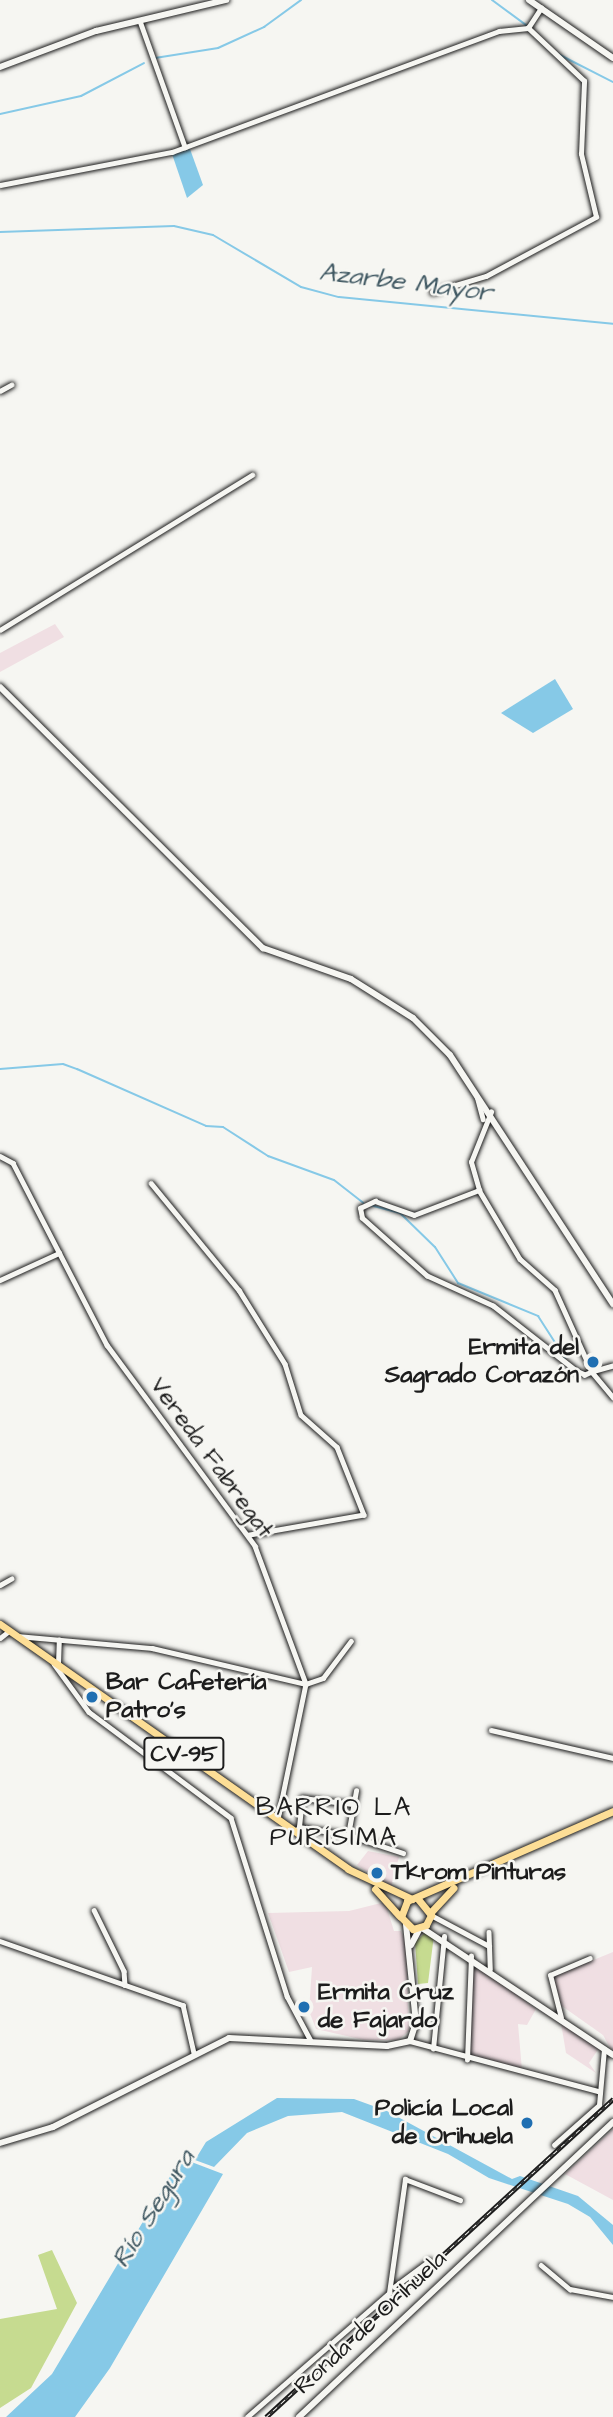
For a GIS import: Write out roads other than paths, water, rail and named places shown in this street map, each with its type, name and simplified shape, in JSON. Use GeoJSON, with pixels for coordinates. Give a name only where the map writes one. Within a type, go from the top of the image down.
{"type":"FeatureCollection","features":[{"type":"Feature","properties":{"kind":"main road"},"geometry":{"type":"LineString","coordinates":[[0,67],[140,21],[226,0]]}},
{"type":"Feature","properties":{"kind":"main road"},"geometry":{"type":"LineString","coordinates":[[529,0],[613,58]]}},
{"type":"Feature","properties":{"kind":"main road"},"geometry":{"type":"LineString","coordinates":[[0,687],[263,947],[351,979],[413,1018],[475,1089],[613,1304]]}},
{"type":"Feature","properties":{"kind":"main road","name":"CV-95"},"geometry":{"type":"LineString","coordinates":[[0,1624],[278,1819],[297,1829],[369,1883],[406,1926]]}},
{"type":"Feature","properties":{"kind":"main road"},"geometry":{"type":"LineString","coordinates":[[401,1917],[415,1899],[471,1877],[613,1811]]}},
{"type":"Feature","properties":{"kind":"main road"},"geometry":{"type":"LineString","coordinates":[[411,1945],[442,1894],[471,1877]]}},
{"type":"Feature","properties":{"kind":"main road","name":"CV-95"},"geometry":{"type":"LineString","coordinates":[[369,1883],[415,1899],[431,1916]]}},
{"type":"Feature","properties":{"kind":"main road"},"geometry":{"type":"LineString","coordinates":[[431,1916],[442,1935]]}},
{"type":"Feature","properties":{"kind":"main road"},"geometry":{"type":"LineString","coordinates":[[0,2143],[53,2127],[194,2053],[248,2036],[387,2046],[410,2040],[416,2023],[411,1945],[406,1926],[442,1935],[613,2055]]}},
{"type":"Feature","properties":{"kind":"main road","name":"Ronda de Orihuela"},"geometry":{"type":"LineString","coordinates":[[299,2417],[612,2121]]}},
{"type":"Feature","properties":{"kind":"street"},"geometry":{"type":"LineString","coordinates":[[528,28],[541,8]]}},
{"type":"Feature","properties":{"kind":"street"},"geometry":{"type":"LineString","coordinates":[[140,21],[185,147]]}},
{"type":"Feature","properties":{"kind":"street"},"geometry":{"type":"LineString","coordinates":[[0,185],[185,147],[499,31],[528,28],[584,81],[581,153],[596,217],[486,276],[432,292]]}},
{"type":"Feature","properties":{"kind":"street"},"geometry":{"type":"LineString","coordinates":[[0,391],[11,385]]}},
{"type":"Feature","properties":{"kind":"street"},"geometry":{"type":"LineString","coordinates":[[0,630],[252,475]]}},
{"type":"Feature","properties":{"kind":"street"},"geometry":{"type":"LineString","coordinates":[[475,1089],[485,1134],[471,1161],[479,1190],[520,1259],[555,1290],[592,1372],[613,1397]]}},
{"type":"Feature","properties":{"kind":"street"},"geometry":{"type":"LineString","coordinates":[[483,1119],[491,1112]]}},
{"type":"Feature","properties":{"kind":"street","name":"Vereda Fabregat"},"geometry":{"type":"LineString","coordinates":[[0,1156],[13,1163],[107,1345],[249,1535],[306,1684]]}},
{"type":"Feature","properties":{"kind":"street"},"geometry":{"type":"LineString","coordinates":[[152,1183],[239,1290],[285,1364],[301,1415],[337,1447],[364,1515],[249,1535]]}},
{"type":"Feature","properties":{"kind":"street"},"geometry":{"type":"LineString","coordinates":[[479,1190],[418,1215],[371,1200],[359,1212],[427,1276],[493,1306],[576,1371],[592,1372],[613,1366]]}},
{"type":"Feature","properties":{"kind":"street"},"geometry":{"type":"LineString","coordinates":[[0,1280],[59,1253]]}},
{"type":"Feature","properties":{"kind":"street"},"geometry":{"type":"LineString","coordinates":[[0,1585],[11,1579]]}},
{"type":"Feature","properties":{"kind":"street"},"geometry":{"type":"LineString","coordinates":[[0,1638],[12,1633],[161,1649],[306,1684],[323,1678],[351,1641]]}},
{"type":"Feature","properties":{"kind":"street"},"geometry":{"type":"LineString","coordinates":[[60,1640],[56,1664],[89,1712],[231,1818],[287,1996],[311,2041]]}},
{"type":"Feature","properties":{"kind":"street"},"geometry":{"type":"LineString","coordinates":[[278,1819],[306,1684]]}},
{"type":"Feature","properties":{"kind":"street"},"geometry":{"type":"LineString","coordinates":[[491,1730],[613,1758]]}},
{"type":"Feature","properties":{"kind":"street"},"geometry":{"type":"LineString","coordinates":[[348,1835],[356,1791]]}},
{"type":"Feature","properties":{"kind":"street"},"geometry":{"type":"LineString","coordinates":[[353,1804],[302,1798],[297,1829],[348,1835],[403,1853]]}},
{"type":"Feature","properties":{"kind":"street"},"geometry":{"type":"LineString","coordinates":[[94,1910],[124,1971],[125,1985]]}},
{"type":"Feature","properties":{"kind":"street"},"geometry":{"type":"LineString","coordinates":[[431,1916],[489,1946]]}},
{"type":"Feature","properties":{"kind":"street"},"geometry":{"type":"LineString","coordinates":[[488,1932],[490,1969]]}},
{"type":"Feature","properties":{"kind":"street"},"geometry":{"type":"LineString","coordinates":[[433,2049],[442,1935]]}},
{"type":"Feature","properties":{"kind":"street"},"geometry":{"type":"LineString","coordinates":[[0,1941],[183,2005],[194,2053]]}},
{"type":"Feature","properties":{"kind":"street"},"geometry":{"type":"LineString","coordinates":[[467,2060],[471,1956]]}},
{"type":"Feature","properties":{"kind":"street"},"geometry":{"type":"LineString","coordinates":[[561,2018],[550,1975],[590,1958]]}},
{"type":"Feature","properties":{"kind":"street"},"geometry":{"type":"LineString","coordinates":[[410,2040],[467,2060],[598,2091]]}},
{"type":"Feature","properties":{"kind":"street"},"geometry":{"type":"LineString","coordinates":[[554,2145],[599,2105],[598,2091],[604,2049]]}},
{"type":"Feature","properties":{"kind":"street"},"geometry":{"type":"LineString","coordinates":[[389,2293],[405,2179],[460,2200]]}},
{"type":"Feature","properties":{"kind":"street"},"geometry":{"type":"LineString","coordinates":[[247,2417],[429,2261]]}},
{"type":"Feature","properties":{"kind":"street"},"geometry":{"type":"LineString","coordinates":[[541,2264],[570,2289],[613,2297]]}},
{"type":"Feature","properties":{"kind":"water"},"geometry":{"type":"Polygon","coordinates":[[[190,149],[203,185],[187,198],[172,154],[190,149]]]}},
{"type":"Feature","properties":{"kind":"water"},"geometry":{"type":"Polygon","coordinates":[[[555,679],[573,709],[533,733],[501,713],[555,679]]]}},
{"type":"Feature","properties":{"kind":"water"},"geometry":{"type":"Polygon","coordinates":[[[277,2098],[354,2099],[387,2111],[512,2179],[520,2176],[578,2196],[613,2225],[613,2245],[590,2217],[568,2204],[489,2178],[448,2154],[342,2112],[288,2116],[247,2133],[214,2167],[195,2160],[206,2142],[277,2098]]]}},
{"type":"Feature","properties":{"kind":"water","name":"Río Segura"},"geometry":{"type":"Polygon","coordinates":[[[181,2158],[223,2174],[110,2368],[75,2417],[6,2417],[52,2374],[181,2158]]]}},
{"type":"Feature","properties":{"kind":"waterway"},"geometry":{"type":"LineString","coordinates":[[155,58],[218,48],[264,27],[301,0]]}},
{"type":"Feature","properties":{"kind":"waterway"},"geometry":{"type":"LineString","coordinates":[[492,0],[526,25]]}},
{"type":"Feature","properties":{"kind":"waterway"},"geometry":{"type":"LineString","coordinates":[[558,54],[613,82]]}},
{"type":"Feature","properties":{"kind":"waterway"},"geometry":{"type":"LineString","coordinates":[[0,114],[81,96],[144,63]]}},
{"type":"Feature","properties":{"kind":"waterway","name":"Azarbe Mayor"},"geometry":{"type":"LineString","coordinates":[[0,232],[174,226],[213,235],[301,287],[339,297],[613,324]]}},
{"type":"Feature","properties":{"kind":"waterway"},"geometry":{"type":"LineString","coordinates":[[0,1069],[63,1064],[77,1069],[206,1126],[223,1127],[268,1156],[334,1180],[363,1203]]}},
{"type":"Feature","properties":{"kind":"waterway"},"geometry":{"type":"LineString","coordinates":[[370,1205],[400,1213],[435,1247],[458,1283],[538,1316],[565,1358]]}},
{"type":"Feature","properties":{"kind":"railway"},"geometry":{"type":"LineString","coordinates":[[266,2417],[613,2099]]}},
{"type":"Feature","properties":{"kind":"place","name":"Ermita del Sagrado Corazón"},"geometry":{"type":"Point","coordinates":[593,1362]}},
{"type":"Feature","properties":{"kind":"place","name":"Bar Cafetería Patro's"},"geometry":{"type":"Point","coordinates":[92,1697]}},
{"type":"Feature","properties":{"kind":"place","name":"Tkrom Pinturas"},"geometry":{"type":"Point","coordinates":[377,1873]}},
{"type":"Feature","properties":{"kind":"place","name":"Ermita Cruz de Fajardo"},"geometry":{"type":"Point","coordinates":[304,2007]}},
{"type":"Feature","properties":{"kind":"place","name":"Policía Local de Orihuela"},"geometry":{"type":"Point","coordinates":[527,2123]}},
{"type":"Feature","properties":{"kind":"district","name":"BARRIO LA PURÍSIMA"},"geometry":{"type":"Point","coordinates":[334,1823]}}]}
